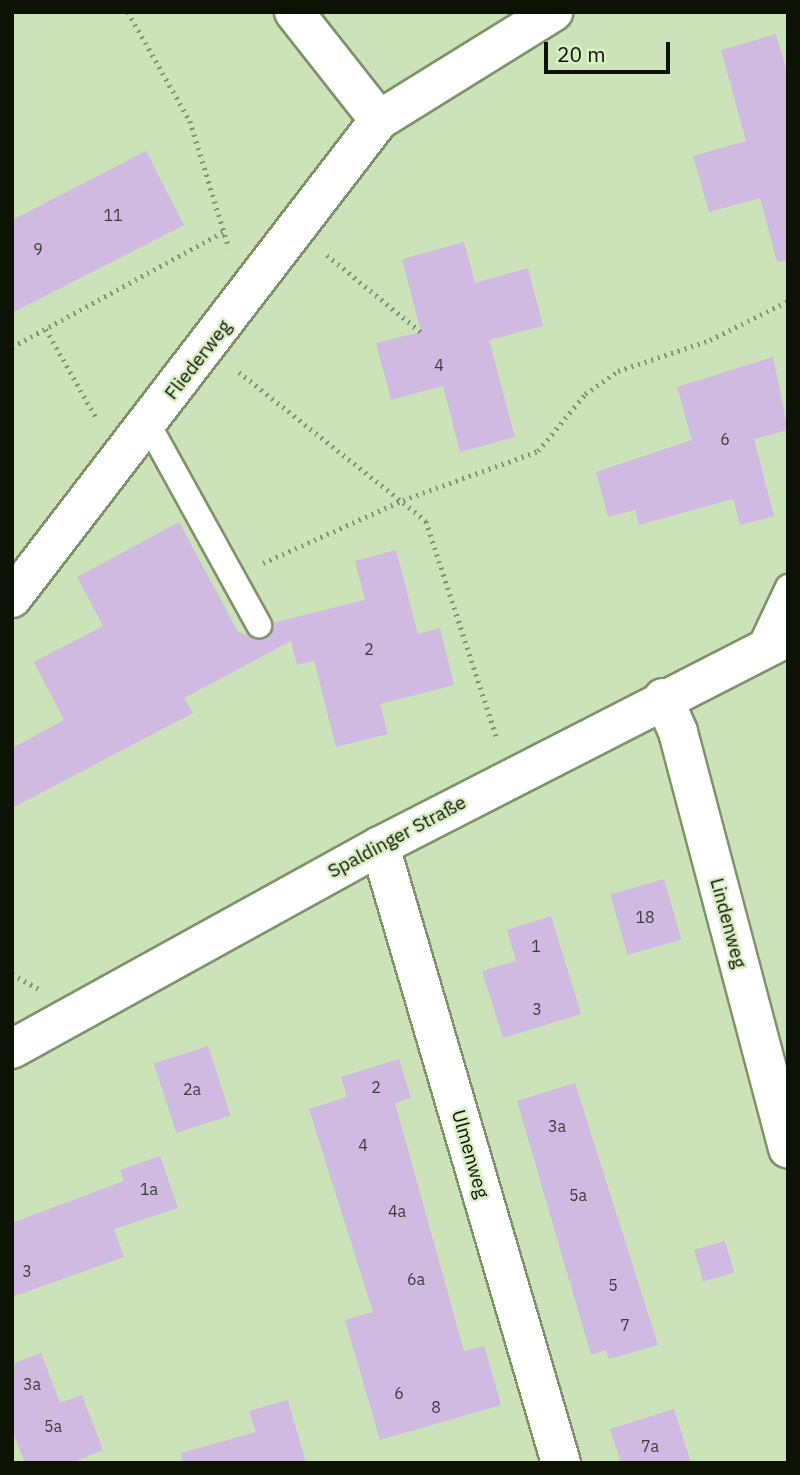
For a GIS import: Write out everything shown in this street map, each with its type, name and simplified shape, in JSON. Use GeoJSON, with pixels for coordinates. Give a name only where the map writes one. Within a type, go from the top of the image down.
{"type":"FeatureCollection","features":[{"type":"Feature","properties":{"kind":"street"},"geometry":{"type":"LineString","coordinates":[[294,12],[379,120]]}},
{"type":"Feature","properties":{"kind":"street","name":"Fliederweg"},"geometry":{"type":"LineString","coordinates":[[12,598],[210,345],[379,120],[553,12]]}},
{"type":"Feature","properties":{"kind":"street","name":"Spaldinger Straße"},"geometry":{"type":"LineString","coordinates":[[12,1049],[380,845],[663,698],[772,645]]}},
{"type":"Feature","properties":{"kind":"street","name":"Lindenweg"},"geometry":{"type":"LineString","coordinates":[[663,698],[678,732],[788,1149]]}},
{"type":"Feature","properties":{"kind":"street","name":"Ulmenweg"},"geometry":{"type":"LineString","coordinates":[[380,845],[561,1463]]}},
{"type":"Feature","properties":{"kind":"lane"},"geometry":{"type":"LineString","coordinates":[[148,424],[260,625]]}},
{"type":"Feature","properties":{"kind":"lane"},"geometry":{"type":"LineString","coordinates":[[772,645],[788,587]]}},
{"type":"Feature","properties":{"kind":"path"},"geometry":{"type":"LineString","coordinates":[[128,12],[190,121],[225,231],[239,307]]}},
{"type":"Feature","properties":{"kind":"path"},"geometry":{"type":"LineString","coordinates":[[297,229],[421,332]]}},
{"type":"Feature","properties":{"kind":"path"},"geometry":{"type":"LineString","coordinates":[[12,347],[225,231]]}},
{"type":"Feature","properties":{"kind":"path"},"geometry":{"type":"LineString","coordinates":[[228,568],[274,559],[403,500],[538,451],[585,394],[618,371],[710,340],[788,302]]}},
{"type":"Feature","properties":{"kind":"path"},"geometry":{"type":"LineString","coordinates":[[46,329],[120,460]]}},
{"type":"Feature","properties":{"kind":"path"},"geometry":{"type":"LineString","coordinates":[[210,345],[284,414],[403,500],[426,521],[502,754]]}},
{"type":"Feature","properties":{"kind":"building"},"geometry":{"type":"Polygon","coordinates":[[[776,34],[788,76],[788,261],[777,262],[760,198],[709,212],[693,156],[746,141],[721,50],[776,34]]]}},
{"type":"Feature","properties":{"kind":"building"},"geometry":{"type":"Polygon","coordinates":[[[146,151],[184,225],[12,313],[12,220],[146,151]]]}},
{"type":"Feature","properties":{"kind":"building"},"geometry":{"type":"Polygon","coordinates":[[[464,242],[475,283],[528,268],[543,326],[489,340],[515,437],[460,452],[443,386],[391,400],[376,343],[421,332],[402,259],[464,242]]]}},
{"type":"Feature","properties":{"kind":"building"},"geometry":{"type":"Polygon","coordinates":[[[773,357],[788,430],[754,439],[774,516],[740,525],[733,499],[639,525],[635,510],[608,517],[596,472],[692,440],[677,387],[773,357]]]}},
{"type":"Feature","properties":{"kind":"building"},"geometry":{"type":"Polygon","coordinates":[[[179,522],[238,632],[258,640],[271,633],[273,623],[365,600],[355,561],[396,550],[418,634],[440,628],[454,685],[380,704],[388,734],[336,747],[314,661],[297,665],[291,641],[184,698],[193,713],[12,808],[12,748],[64,720],[34,662],[103,626],[77,577],[179,522]]]}},
{"type":"Feature","properties":{"kind":"building"},"geometry":{"type":"Polygon","coordinates":[[[664,879],[681,940],[628,955],[610,894],[664,879]]]}},
{"type":"Feature","properties":{"kind":"building"},"geometry":{"type":"Polygon","coordinates":[[[551,916],[581,1014],[503,1038],[482,971],[516,961],[507,930],[551,916]]]}},
{"type":"Feature","properties":{"kind":"building"},"geometry":{"type":"Polygon","coordinates":[[[208,1046],[231,1115],[176,1133],[154,1064],[208,1046]]]}},
{"type":"Feature","properties":{"kind":"building"},"geometry":{"type":"Polygon","coordinates":[[[399,1059],[411,1098],[395,1103],[464,1351],[484,1346],[501,1405],[380,1440],[345,1320],[373,1312],[309,1109],[347,1097],[341,1077],[399,1059]]]}},
{"type":"Feature","properties":{"kind":"building"},"geometry":{"type":"Polygon","coordinates":[[[575,1083],[658,1345],[609,1359],[606,1350],[591,1355],[517,1101],[575,1083]]]}},
{"type":"Feature","properties":{"kind":"building"},"geometry":{"type":"Polygon","coordinates":[[[160,1156],[178,1208],[114,1229],[124,1257],[12,1297],[12,1223],[124,1181],[120,1170],[160,1156]]]}},
{"type":"Feature","properties":{"kind":"building"},"geometry":{"type":"Polygon","coordinates":[[[725,1241],[734,1273],[703,1282],[694,1250],[725,1241]]]}},
{"type":"Feature","properties":{"kind":"building"},"geometry":{"type":"Polygon","coordinates":[[[41,1353],[60,1403],[82,1395],[103,1450],[71,1463],[25,1463],[12,1430],[12,1364],[41,1353]]]}},
{"type":"Feature","properties":{"kind":"building"},"geometry":{"type":"Polygon","coordinates":[[[288,1400],[306,1463],[182,1463],[181,1453],[256,1432],[249,1411],[288,1400]]]}},
{"type":"Feature","properties":{"kind":"building"},"geometry":{"type":"Polygon","coordinates":[[[674,1409],[691,1463],[621,1463],[610,1429],[674,1409]]]}}]}
